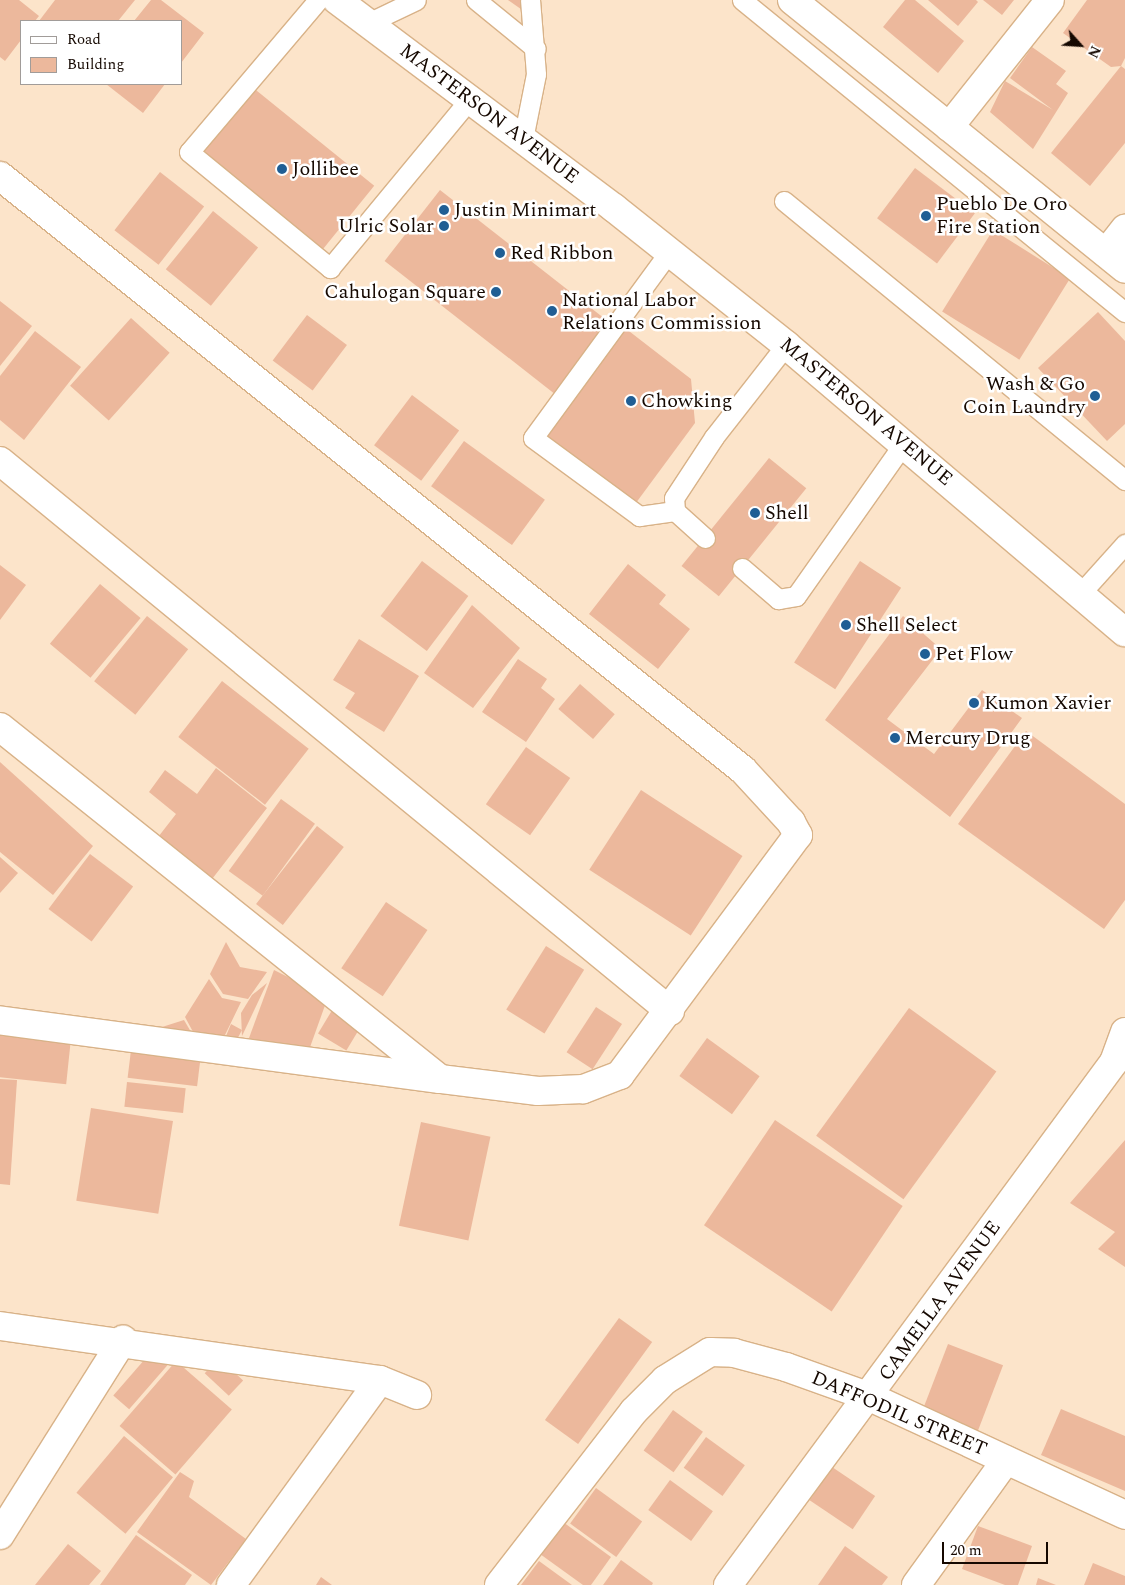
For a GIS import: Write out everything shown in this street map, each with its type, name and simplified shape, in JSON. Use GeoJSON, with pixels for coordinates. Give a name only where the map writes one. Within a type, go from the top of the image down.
{"type":"FeatureCollection","features":[{"type":"Feature","properties":{"kind":"street","name":"MASTERSON AVENUE"},"geometry":{"type":"LineString","coordinates":[[337,0],[522,139],[786,345],[904,443],[1079,595],[1123,628]]}},
{"type":"Feature","properties":{"kind":"street"},"geometry":{"type":"LineString","coordinates":[[948,127],[1050,0]]}},
{"type":"Feature","properties":{"kind":"street"},"geometry":{"type":"LineString","coordinates":[[794,1],[1115,261],[1125,229]]}},
{"type":"Feature","properties":{"kind":"street"},"geometry":{"type":"LineString","coordinates":[[0,176],[742,770],[791,822],[798,835],[670,1011],[620,1075],[583,1089],[538,1091],[440,1080],[11,1021],[0,1004]]}},
{"type":"Feature","properties":{"kind":"street"},"geometry":{"type":"LineString","coordinates":[[0,461],[670,1011]]}},
{"type":"Feature","properties":{"kind":"street"},"geometry":{"type":"LineString","coordinates":[[0,727],[440,1080]]}},
{"type":"Feature","properties":{"kind":"street","name":"CAMELLA AVENUE"},"geometry":{"type":"LineString","coordinates":[[728,1585],[870,1397],[1119,1059],[1125,1032]]}},
{"type":"Feature","properties":{"kind":"street"},"geometry":{"type":"LineString","coordinates":[[0,1326],[123,1340],[380,1380],[417,1395]]}},
{"type":"Feature","properties":{"kind":"street"},"geometry":{"type":"LineString","coordinates":[[0,1535],[123,1340]]}},
{"type":"Feature","properties":{"kind":"street","name":"DAFFODIL STREET"},"geometry":{"type":"LineString","coordinates":[[499,1585],[634,1411],[690,1362],[710,1352],[734,1353],[870,1397],[1125,1515]]}},
{"type":"Feature","properties":{"kind":"street"},"geometry":{"type":"LineString","coordinates":[[231,1585],[380,1380]]}},
{"type":"Feature","properties":{"kind":"street"},"geometry":{"type":"LineString","coordinates":[[916,1585],[1006,1460]]}},
{"type":"Feature","properties":{"kind":"lane"},"geometry":{"type":"LineString","coordinates":[[318,0],[189,152],[330,268],[469,100]]}},
{"type":"Feature","properties":{"kind":"lane"},"geometry":{"type":"LineString","coordinates":[[368,23],[416,0]]}},
{"type":"Feature","properties":{"kind":"lane"},"geometry":{"type":"LineString","coordinates":[[476,0],[536,49]]}},
{"type":"Feature","properties":{"kind":"lane"},"geometry":{"type":"LineString","coordinates":[[522,139],[532,100],[536,49],[530,0]]}},
{"type":"Feature","properties":{"kind":"lane"},"geometry":{"type":"LineString","coordinates":[[742,0],[1125,312]]}},
{"type":"Feature","properties":{"kind":"lane"},"geometry":{"type":"LineString","coordinates":[[784,201],[1125,480]]}},
{"type":"Feature","properties":{"kind":"lane"},"geometry":{"type":"LineString","coordinates":[[669,252],[533,438],[639,516],[675,511]]}},
{"type":"Feature","properties":{"kind":"lane"},"geometry":{"type":"LineString","coordinates":[[705,538],[675,511],[674,498],[678,487],[786,345]]}},
{"type":"Feature","properties":{"kind":"lane"},"geometry":{"type":"LineString","coordinates":[[742,568],[778,599],[796,596],[904,443]]}},
{"type":"Feature","properties":{"kind":"lane"},"geometry":{"type":"LineString","coordinates":[[1079,595],[1125,544]]}},
{"type":"Feature","properties":{"kind":"building"},"geometry":{"type":"Polygon","coordinates":[[[0,0],[19,0],[39,16],[36,20],[20,20],[20,41],[5,61],[0,57],[0,0]]]}},
{"type":"Feature","properties":{"kind":"building"},"geometry":{"type":"Polygon","coordinates":[[[55,0],[135,0],[119,20],[40,20],[55,0]]]}},
{"type":"Feature","properties":{"kind":"building"},"geometry":{"type":"Polygon","coordinates":[[[151,0],[161,0],[204,33],[182,62],[182,20],[135,20],[151,0]]]}},
{"type":"Feature","properties":{"kind":"building"},"geometry":{"type":"Polygon","coordinates":[[[508,0],[539,0],[528,14],[508,0]]]}},
{"type":"Feature","properties":{"kind":"building"},"geometry":{"type":"Polygon","coordinates":[[[905,0],[915,0],[964,41],[938,73],[883,27],[905,0]]]}},
{"type":"Feature","properties":{"kind":"building"},"geometry":{"type":"Polygon","coordinates":[[[928,0],[976,0],[978,2],[958,26],[928,0]]]}},
{"type":"Feature","properties":{"kind":"building"},"geometry":{"type":"Polygon","coordinates":[[[983,0],[1014,0],[1002,15],[983,0]]]}},
{"type":"Feature","properties":{"kind":"building"},"geometry":{"type":"Polygon","coordinates":[[[1087,0],[1125,0],[1125,58],[1121,66],[1111,67],[1063,33],[1087,0]]]}},
{"type":"Feature","properties":{"kind":"building"},"geometry":{"type":"Polygon","coordinates":[[[1032,47],[1066,71],[1056,84],[1068,93],[1033,149],[990,112],[1005,81],[1053,110],[1010,78],[1032,47]]]}},
{"type":"Feature","properties":{"kind":"building"},"geometry":{"type":"Polygon","coordinates":[[[1121,66],[1125,69],[1125,143],[1090,186],[1051,153],[1121,66]]]}},
{"type":"Feature","properties":{"kind":"building","name":"Jollibee"},"geometry":{"type":"Polygon","coordinates":[[[246,82],[374,186],[318,256],[189,152],[246,82]]]}},
{"type":"Feature","properties":{"kind":"building"},"geometry":{"type":"Polygon","coordinates":[[[107,85],[164,85],[143,113],[107,85]]]}},
{"type":"Feature","properties":{"kind":"building","name":"Pueblo De Oro Fire Station"},"geometry":{"type":"Polygon","coordinates":[[[915,168],[975,213],[937,263],[877,218],[915,168]]]}},
{"type":"Feature","properties":{"kind":"building"},"geometry":{"type":"Polygon","coordinates":[[[160,172],[204,206],[159,265],[114,230],[160,172]]]}},
{"type":"Feature","properties":{"kind":"building","name":"Cahulogan Square"},"geometry":{"type":"Polygon","coordinates":[[[440,190],[610,323],[555,394],[385,261],[440,190]]]}},
{"type":"Feature","properties":{"kind":"building"},"geometry":{"type":"Polygon","coordinates":[[[213,211],[258,248],[211,306],[166,269],[213,211]]]}},
{"type":"Feature","properties":{"kind":"building"},"geometry":{"type":"Polygon","coordinates":[[[993,230],[1070,278],[1019,360],[942,311],[993,230]]]}},
{"type":"Feature","properties":{"kind":"building"},"geometry":{"type":"Polygon","coordinates":[[[0,301],[32,326],[0,366],[0,301]]]}},
{"type":"Feature","properties":{"kind":"building","name":"Wash & Go Coin Laundry"},"geometry":{"type":"Polygon","coordinates":[[[1098,312],[1125,341],[1125,424],[1107,441],[1038,368],[1098,312]]]}},
{"type":"Feature","properties":{"kind":"building"},"geometry":{"type":"Polygon","coordinates":[[[307,315],[347,345],[313,391],[273,361],[307,315]]]}},
{"type":"Feature","properties":{"kind":"building"},"geometry":{"type":"Polygon","coordinates":[[[131,318],[170,353],[109,420],[70,386],[131,318]]]}},
{"type":"Feature","properties":{"kind":"building","name":"Chowking"},"geometry":{"type":"Polygon","coordinates":[[[625,328],[691,379],[695,423],[630,511],[538,443],[625,328]]]}},
{"type":"Feature","properties":{"kind":"building"},"geometry":{"type":"Polygon","coordinates":[[[35,331],[81,367],[24,440],[0,420],[0,376],[35,331]]]}},
{"type":"Feature","properties":{"kind":"building"},"geometry":{"type":"Polygon","coordinates":[[[412,395],[459,431],[421,481],[374,445],[412,395]]]}},
{"type":"Feature","properties":{"kind":"building"},"geometry":{"type":"Polygon","coordinates":[[[464,441],[545,500],[512,545],[431,486],[464,441]]]}},
{"type":"Feature","properties":{"kind":"building","name":"Shell"},"geometry":{"type":"Polygon","coordinates":[[[769,458],[806,488],[719,596],[682,566],[769,458]]]}},
{"type":"Feature","properties":{"kind":"building"},"geometry":{"type":"Polygon","coordinates":[[[422,561],[468,596],[427,651],[380,616],[422,561]]]}},
{"type":"Feature","properties":{"kind":"building","name":"Shell Select"},"geometry":{"type":"Polygon","coordinates":[[[860,561],[901,588],[835,689],[794,662],[860,561]]]}},
{"type":"Feature","properties":{"kind":"building"},"geometry":{"type":"Polygon","coordinates":[[[628,564],[666,595],[659,604],[690,629],[658,669],[589,614],[628,564]]]}},
{"type":"Feature","properties":{"kind":"building"},"geometry":{"type":"Polygon","coordinates":[[[0,565],[26,585],[0,620],[0,565]]]}},
{"type":"Feature","properties":{"kind":"building"},"geometry":{"type":"Polygon","coordinates":[[[100,584],[141,618],[90,678],[50,644],[100,584]]]}},
{"type":"Feature","properties":{"kind":"building"},"geometry":{"type":"Polygon","coordinates":[[[472,605],[520,648],[473,708],[424,673],[472,605]]]}},
{"type":"Feature","properties":{"kind":"building"},"geometry":{"type":"Polygon","coordinates":[[[147,616],[188,649],[135,715],[94,681],[147,616]]]}},
{"type":"Feature","properties":{"kind":"building"},"geometry":{"type":"Polygon","coordinates":[[[903,616],[941,649],[887,719],[934,754],[982,690],[1022,718],[950,817],[825,720],[903,616]]]}},
{"type":"Feature","properties":{"kind":"building"},"geometry":{"type":"Polygon","coordinates":[[[359,639],[419,676],[384,732],[345,708],[355,693],[333,680],[359,639]]]}},
{"type":"Feature","properties":{"kind":"building"},"geometry":{"type":"Polygon","coordinates":[[[518,659],[547,679],[541,688],[555,699],[526,742],[482,712],[518,659]]]}},
{"type":"Feature","properties":{"kind":"building"},"geometry":{"type":"Polygon","coordinates":[[[222,681],[309,749],[265,805],[178,737],[222,681]]]}},
{"type":"Feature","properties":{"kind":"building"},"geometry":{"type":"Polygon","coordinates":[[[580,684],[615,714],[593,739],[558,709],[580,684]]]}},
{"type":"Feature","properties":{"kind":"building"},"geometry":{"type":"Polygon","coordinates":[[[1026,731],[1125,804],[1125,900],[1104,929],[958,824],[1026,731]]]}},
{"type":"Feature","properties":{"kind":"building"},"geometry":{"type":"Polygon","coordinates":[[[526,747],[570,778],[530,835],[486,804],[526,747]]]}},
{"type":"Feature","properties":{"kind":"building"},"geometry":{"type":"Polygon","coordinates":[[[0,762],[93,846],[53,895],[0,852],[0,762]]]}},
{"type":"Feature","properties":{"kind":"building"},"geometry":{"type":"Polygon","coordinates":[[[216,768],[267,808],[209,883],[155,841],[176,814],[149,792],[165,770],[197,794],[216,768]]]}},
{"type":"Feature","properties":{"kind":"building"},"geometry":{"type":"Polygon","coordinates":[[[641,790],[742,856],[691,936],[589,870],[641,790]]]}},
{"type":"Feature","properties":{"kind":"building"},"geometry":{"type":"Polygon","coordinates":[[[281,799],[315,824],[263,896],[229,871],[281,799]]]}},
{"type":"Feature","properties":{"kind":"building"},"geometry":{"type":"Polygon","coordinates":[[[317,826],[344,847],[283,925],[256,904],[317,826]]]}},
{"type":"Feature","properties":{"kind":"building"},"geometry":{"type":"Polygon","coordinates":[[[90,854],[133,886],[92,942],[48,909],[90,854]]]}},
{"type":"Feature","properties":{"kind":"building"},"geometry":{"type":"Polygon","coordinates":[[[0,857],[18,873],[0,893],[0,857]]]}},
{"type":"Feature","properties":{"kind":"building"},"geometry":{"type":"Polygon","coordinates":[[[386,902],[427,930],[383,996],[341,968],[386,902]]]}},
{"type":"Feature","properties":{"kind":"building"},"geometry":{"type":"Polygon","coordinates":[[[226,942],[240,967],[267,972],[248,999],[223,994],[210,974],[226,942]]]}},
{"type":"Feature","properties":{"kind":"building"},"geometry":{"type":"Polygon","coordinates":[[[546,946],[584,970],[544,1033],[506,1010],[546,946]]]}},
{"type":"Feature","properties":{"kind":"building"},"geometry":{"type":"Polygon","coordinates":[[[274,970],[328,997],[309,1050],[283,1055],[249,1038],[274,970]]]}},
{"type":"Feature","properties":{"kind":"building"},"geometry":{"type":"Polygon","coordinates":[[[209,979],[222,998],[241,1002],[225,1035],[198,1041],[185,1017],[209,979]]]}},
{"type":"Feature","properties":{"kind":"building"},"geometry":{"type":"Polygon","coordinates":[[[267,983],[242,1036],[241,1013],[252,995],[267,983]]]}},
{"type":"Feature","properties":{"kind":"building"},"geometry":{"type":"Polygon","coordinates":[[[334,1007],[362,1024],[346,1051],[318,1034],[334,1007]]]}},
{"type":"Feature","properties":{"kind":"building"},"geometry":{"type":"Polygon","coordinates":[[[596,1007],[622,1024],[593,1069],[567,1052],[596,1007]]]}},
{"type":"Feature","properties":{"kind":"building"},"geometry":{"type":"Polygon","coordinates":[[[909,1008],[996,1071],[904,1199],[816,1136],[909,1008]]]}},
{"type":"Feature","properties":{"kind":"building"},"geometry":{"type":"Polygon","coordinates":[[[184,1020],[198,1044],[140,1034],[184,1020]]]}},
{"type":"Feature","properties":{"kind":"building"},"geometry":{"type":"Polygon","coordinates":[[[231,1024],[242,1030],[232,1049],[202,1042],[226,1036],[231,1024]]]}},
{"type":"Feature","properties":{"kind":"building"},"geometry":{"type":"Polygon","coordinates":[[[0,1025],[72,1033],[66,1084],[0,1077],[0,1025]]]}},
{"type":"Feature","properties":{"kind":"building"},"geometry":{"type":"Polygon","coordinates":[[[707,1038],[760,1076],[732,1114],[679,1076],[707,1038]]]}},
{"type":"Feature","properties":{"kind":"building"},"geometry":{"type":"Polygon","coordinates":[[[132,1042],[201,1051],[197,1086],[128,1078],[132,1042]]]}},
{"type":"Feature","properties":{"kind":"building"},"geometry":{"type":"Polygon","coordinates":[[[0,1079],[17,1080],[10,1185],[0,1184],[0,1079]]]}},
{"type":"Feature","properties":{"kind":"building"},"geometry":{"type":"Polygon","coordinates":[[[127,1082],[186,1088],[183,1113],[124,1107],[127,1082]]]}},
{"type":"Feature","properties":{"kind":"building"},"geometry":{"type":"Polygon","coordinates":[[[91,1108],[173,1121],[158,1214],[76,1201],[91,1108]]]}},
{"type":"Feature","properties":{"kind":"building"},"geometry":{"type":"Polygon","coordinates":[[[775,1120],[903,1206],[832,1311],[704,1225],[775,1120]]]}},
{"type":"Feature","properties":{"kind":"building"},"geometry":{"type":"Polygon","coordinates":[[[421,1122],[490,1137],[468,1240],[399,1226],[421,1122]]]}},
{"type":"Feature","properties":{"kind":"building"},"geometry":{"type":"Polygon","coordinates":[[[1125,1140],[1125,1267],[1098,1249],[1115,1232],[1070,1203],[1125,1140]]]}},
{"type":"Feature","properties":{"kind":"building"},"geometry":{"type":"Polygon","coordinates":[[[619,1318],[652,1342],[578,1444],[545,1420],[619,1318]]]}},
{"type":"Feature","properties":{"kind":"building"},"geometry":{"type":"Polygon","coordinates":[[[948,1344],[1003,1365],[978,1431],[923,1410],[948,1344]]]}},
{"type":"Feature","properties":{"kind":"building"},"geometry":{"type":"Polygon","coordinates":[[[152,1351],[168,1365],[129,1409],[113,1396],[152,1351]]]}},
{"type":"Feature","properties":{"kind":"building"},"geometry":{"type":"Polygon","coordinates":[[[219,1358],[243,1381],[229,1396],[205,1373],[219,1358]]]}},
{"type":"Feature","properties":{"kind":"building"},"geometry":{"type":"Polygon","coordinates":[[[176,1361],[232,1410],[175,1474],[120,1426],[176,1361]]]}},
{"type":"Feature","properties":{"kind":"building"},"geometry":{"type":"Polygon","coordinates":[[[1061,1409],[1125,1436],[1125,1491],[1041,1455],[1061,1409]]]}},
{"type":"Feature","properties":{"kind":"building"},"geometry":{"type":"Polygon","coordinates":[[[673,1410],[703,1432],[674,1472],[644,1450],[673,1410]]]}},
{"type":"Feature","properties":{"kind":"building"},"geometry":{"type":"Polygon","coordinates":[[[124,1436],[173,1477],[125,1534],[76,1493],[124,1436]]]}},
{"type":"Feature","properties":{"kind":"building"},"geometry":{"type":"Polygon","coordinates":[[[706,1437],[745,1465],[722,1496],[684,1468],[706,1437]]]}},
{"type":"Feature","properties":{"kind":"building"},"geometry":{"type":"Polygon","coordinates":[[[832,1467],[875,1496],[853,1529],[810,1500],[832,1467]]]}},
{"type":"Feature","properties":{"kind":"building"},"geometry":{"type":"Polygon","coordinates":[[[180,1472],[194,1481],[189,1497],[246,1539],[211,1585],[137,1532],[180,1472]]]}},
{"type":"Feature","properties":{"kind":"building"},"geometry":{"type":"Polygon","coordinates":[[[670,1480],[713,1511],[691,1541],[648,1510],[670,1480]]]}},
{"type":"Feature","properties":{"kind":"building"},"geometry":{"type":"Polygon","coordinates":[[[596,1488],[642,1522],[616,1557],[570,1524],[596,1488]]]}},
{"type":"Feature","properties":{"kind":"building"},"geometry":{"type":"Polygon","coordinates":[[[563,1522],[611,1557],[591,1585],[583,1585],[540,1554],[563,1522]]]}},
{"type":"Feature","properties":{"kind":"building"},"geometry":{"type":"Polygon","coordinates":[[[978,1526],[1032,1546],[1018,1585],[1005,1585],[962,1569],[978,1526]]]}},
{"type":"Feature","properties":{"kind":"building"},"geometry":{"type":"Polygon","coordinates":[[[136,1535],[192,1575],[185,1585],[100,1585],[136,1535]]]}},
{"type":"Feature","properties":{"kind":"building"},"geometry":{"type":"Polygon","coordinates":[[[68,1544],[101,1571],[89,1585],[35,1585],[68,1544]]]}},
{"type":"Feature","properties":{"kind":"building"},"geometry":{"type":"Polygon","coordinates":[[[845,1546],[888,1577],[882,1585],[818,1585],[845,1546]]]}},
{"type":"Feature","properties":{"kind":"building"},"geometry":{"type":"Polygon","coordinates":[[[621,1560],[653,1583],[652,1585],[603,1585],[621,1560]]]}},
{"type":"Feature","properties":{"kind":"building"},"geometry":{"type":"Polygon","coordinates":[[[539,1561],[572,1585],[521,1585],[539,1561]]]}},
{"type":"Feature","properties":{"kind":"building"},"geometry":{"type":"Polygon","coordinates":[[[1093,1563],[1125,1576],[1125,1585],[1084,1585],[1093,1563]]]}},
{"type":"Feature","properties":{"kind":"building"},"geometry":{"type":"Polygon","coordinates":[[[321,1577],[332,1585],[316,1585],[321,1577]]]}},
{"type":"Feature","properties":{"kind":"building"},"geometry":{"type":"Polygon","coordinates":[[[1038,1578],[1056,1585],[1036,1585],[1038,1578]]]}},
{"type":"Feature","properties":{"kind":"place","name":"Jollibee"},"geometry":{"type":"Point","coordinates":[282,169]}},
{"type":"Feature","properties":{"kind":"place","name":"Justin Minimart"},"geometry":{"type":"Point","coordinates":[444,210]}},
{"type":"Feature","properties":{"kind":"place","name":"Pueblo De Oro Fire Station"},"geometry":{"type":"Point","coordinates":[926,216]}},
{"type":"Feature","properties":{"kind":"place","name":"Ulric Solar"},"geometry":{"type":"Point","coordinates":[444,226]}},
{"type":"Feature","properties":{"kind":"place","name":"Red Ribbon"},"geometry":{"type":"Point","coordinates":[500,253]}},
{"type":"Feature","properties":{"kind":"place","name":"Cahulogan Square"},"geometry":{"type":"Point","coordinates":[496,292]}},
{"type":"Feature","properties":{"kind":"place","name":"National Labor Relations Commission"},"geometry":{"type":"Point","coordinates":[552,311]}},
{"type":"Feature","properties":{"kind":"place","name":"Wash & Go Coin Laundry"},"geometry":{"type":"Point","coordinates":[1095,396]}},
{"type":"Feature","properties":{"kind":"place","name":"Chowking"},"geometry":{"type":"Point","coordinates":[631,401]}},
{"type":"Feature","properties":{"kind":"place","name":"Shell"},"geometry":{"type":"Point","coordinates":[755,513]}},
{"type":"Feature","properties":{"kind":"place","name":"Shell Select"},"geometry":{"type":"Point","coordinates":[846,625]}},
{"type":"Feature","properties":{"kind":"place","name":"Pet Flow"},"geometry":{"type":"Point","coordinates":[925,654]}},
{"type":"Feature","properties":{"kind":"place","name":"Kumon Xavier"},"geometry":{"type":"Point","coordinates":[974,703]}},
{"type":"Feature","properties":{"kind":"place","name":"Mercury Drug"},"geometry":{"type":"Point","coordinates":[895,738]}}]}
